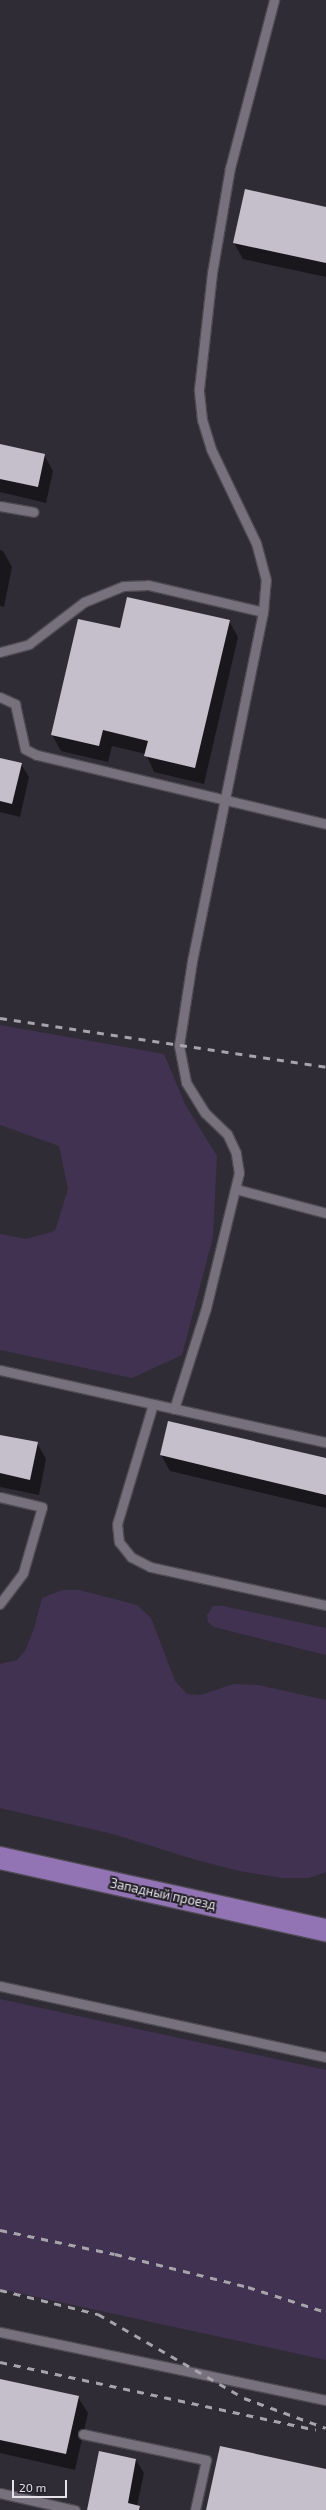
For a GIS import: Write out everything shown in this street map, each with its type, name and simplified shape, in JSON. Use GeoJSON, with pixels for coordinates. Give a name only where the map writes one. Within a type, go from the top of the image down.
{"type":"FeatureCollection","features":[{"type":"Feature","properties":{"kind":"main road","name":"Западный проезд"},"geometry":{"type":"LineString","coordinates":[[0,1858],[326,1930]]}},
{"type":"Feature","properties":{"kind":"lane"},"geometry":{"type":"LineString","coordinates":[[174,1408],[206,1308],[239,1173],[236,1153],[226,1134],[205,1113],[186,1082],[179,1045],[192,962],[226,802],[263,612],[266,580],[256,543],[211,449],[202,420],[200,389],[212,273],[230,168],[274,0]]}},
{"type":"Feature","properties":{"kind":"lane"},"geometry":{"type":"LineString","coordinates":[[0,506],[33,512]]}},
{"type":"Feature","properties":{"kind":"lane"},"geometry":{"type":"LineString","coordinates":[[0,652],[28,644],[84,602],[123,586],[148,586],[263,612]]}},
{"type":"Feature","properties":{"kind":"lane"},"geometry":{"type":"LineString","coordinates":[[0,697],[15,704],[25,749],[36,755],[226,802],[326,824]]}},
{"type":"Feature","properties":{"kind":"lane"},"geometry":{"type":"LineString","coordinates":[[236,1189],[326,1213]]}},
{"type":"Feature","properties":{"kind":"lane"},"geometry":{"type":"LineString","coordinates":[[0,1370],[326,1442]]}},
{"type":"Feature","properties":{"kind":"lane"},"geometry":{"type":"LineString","coordinates":[[153,1404],[117,1524],[119,1542],[131,1557],[150,1567],[326,1605]]}},
{"type":"Feature","properties":{"kind":"lane"},"geometry":{"type":"LineString","coordinates":[[0,1497],[42,1507],[23,1573],[0,1604]]}},
{"type":"Feature","properties":{"kind":"lane"},"geometry":{"type":"LineString","coordinates":[[0,1986],[326,2057]]}},
{"type":"Feature","properties":{"kind":"lane"},"geometry":{"type":"LineString","coordinates":[[0,2332],[326,2400]]}},
{"type":"Feature","properties":{"kind":"lane"},"geometry":{"type":"LineString","coordinates":[[83,2434],[206,2460],[195,2510]]}},
{"type":"Feature","properties":{"kind":"lane"},"geometry":{"type":"LineString","coordinates":[[0,2493],[75,2510]]}},
{"type":"Feature","properties":{"kind":"shaded area"},"geometry":{"type":"Polygon","coordinates":[[[0,1025],[164,1054],[185,1104],[217,1156],[213,1237],[182,1355],[132,1378],[0,1350],[0,1234],[26,1239],[55,1231],[68,1189],[59,1146],[0,1125],[0,1025]]]}},
{"type":"Feature","properties":{"kind":"shaded area"},"geometry":{"type":"Polygon","coordinates":[[[62,1590],[79,1590],[137,1605],[151,1618],[175,1681],[187,1694],[201,1695],[233,1684],[258,1685],[326,1700],[326,1872],[309,1878],[282,1878],[239,1871],[193,1859],[113,1834],[0,1808],[0,1664],[17,1660],[25,1651],[34,1629],[42,1598],[62,1590]]]}},
{"type":"Feature","properties":{"kind":"shaded area"},"geometry":{"type":"Polygon","coordinates":[[[213,1606],[223,1606],[326,1628],[326,1655],[214,1627],[208,1622],[207,1615],[213,1606]]]}},
{"type":"Feature","properties":{"kind":"shaded area"},"geometry":{"type":"Polygon","coordinates":[[[0,1999],[326,2070],[326,2360],[0,2289],[0,1999]]]}},
{"type":"Feature","properties":{"kind":"building"},"geometry":{"type":"Polygon","coordinates":[[[245,189],[326,207],[326,263],[233,243],[245,189]]]}},
{"type":"Feature","properties":{"kind":"building"},"geometry":{"type":"Polygon","coordinates":[[[0,444],[45,454],[38,487],[0,479],[0,444]]]}},
{"type":"Feature","properties":{"kind":"building"},"geometry":{"type":"Polygon","coordinates":[[[127,597],[230,620],[195,768],[144,756],[148,741],[103,730],[99,746],[51,735],[78,619],[120,628],[127,597]]]}},
{"type":"Feature","properties":{"kind":"building"},"geometry":{"type":"Polygon","coordinates":[[[0,758],[22,763],[12,804],[0,801],[0,758]]]}},
{"type":"Feature","properties":{"kind":"building"},"geometry":{"type":"Polygon","coordinates":[[[168,1421],[326,1458],[326,1495],[160,1455],[168,1421]]]}},
{"type":"Feature","properties":{"kind":"building"},"geometry":{"type":"Polygon","coordinates":[[[0,1435],[38,1442],[30,1480],[0,1473],[0,1435]]]}},
{"type":"Feature","properties":{"kind":"building"},"geometry":{"type":"Polygon","coordinates":[[[0,2379],[79,2396],[66,2454],[0,2440],[0,2379]]]}},
{"type":"Feature","properties":{"kind":"building"},"geometry":{"type":"Polygon","coordinates":[[[220,2446],[326,2469],[326,2510],[206,2510],[220,2446]]]}},
{"type":"Feature","properties":{"kind":"building"},"geometry":{"type":"Polygon","coordinates":[[[99,2451],[136,2459],[128,2503],[140,2506],[139,2510],[87,2510],[99,2451]]]}},
{"type":"Feature","properties":{"kind":"railway"},"geometry":{"type":"LineString","coordinates":[[0,1018],[326,1067]]}},
{"type":"Feature","properties":{"kind":"railway"},"geometry":{"type":"LineString","coordinates":[[0,2230],[115,2254],[248,2287],[326,2312]]}},
{"type":"Feature","properties":{"kind":"railway"},"geometry":{"type":"LineString","coordinates":[[0,2290],[98,2314],[244,2398],[326,2428]]}},
{"type":"Feature","properties":{"kind":"railway"},"geometry":{"type":"LineString","coordinates":[[0,2362],[316,2430]]}}]}
